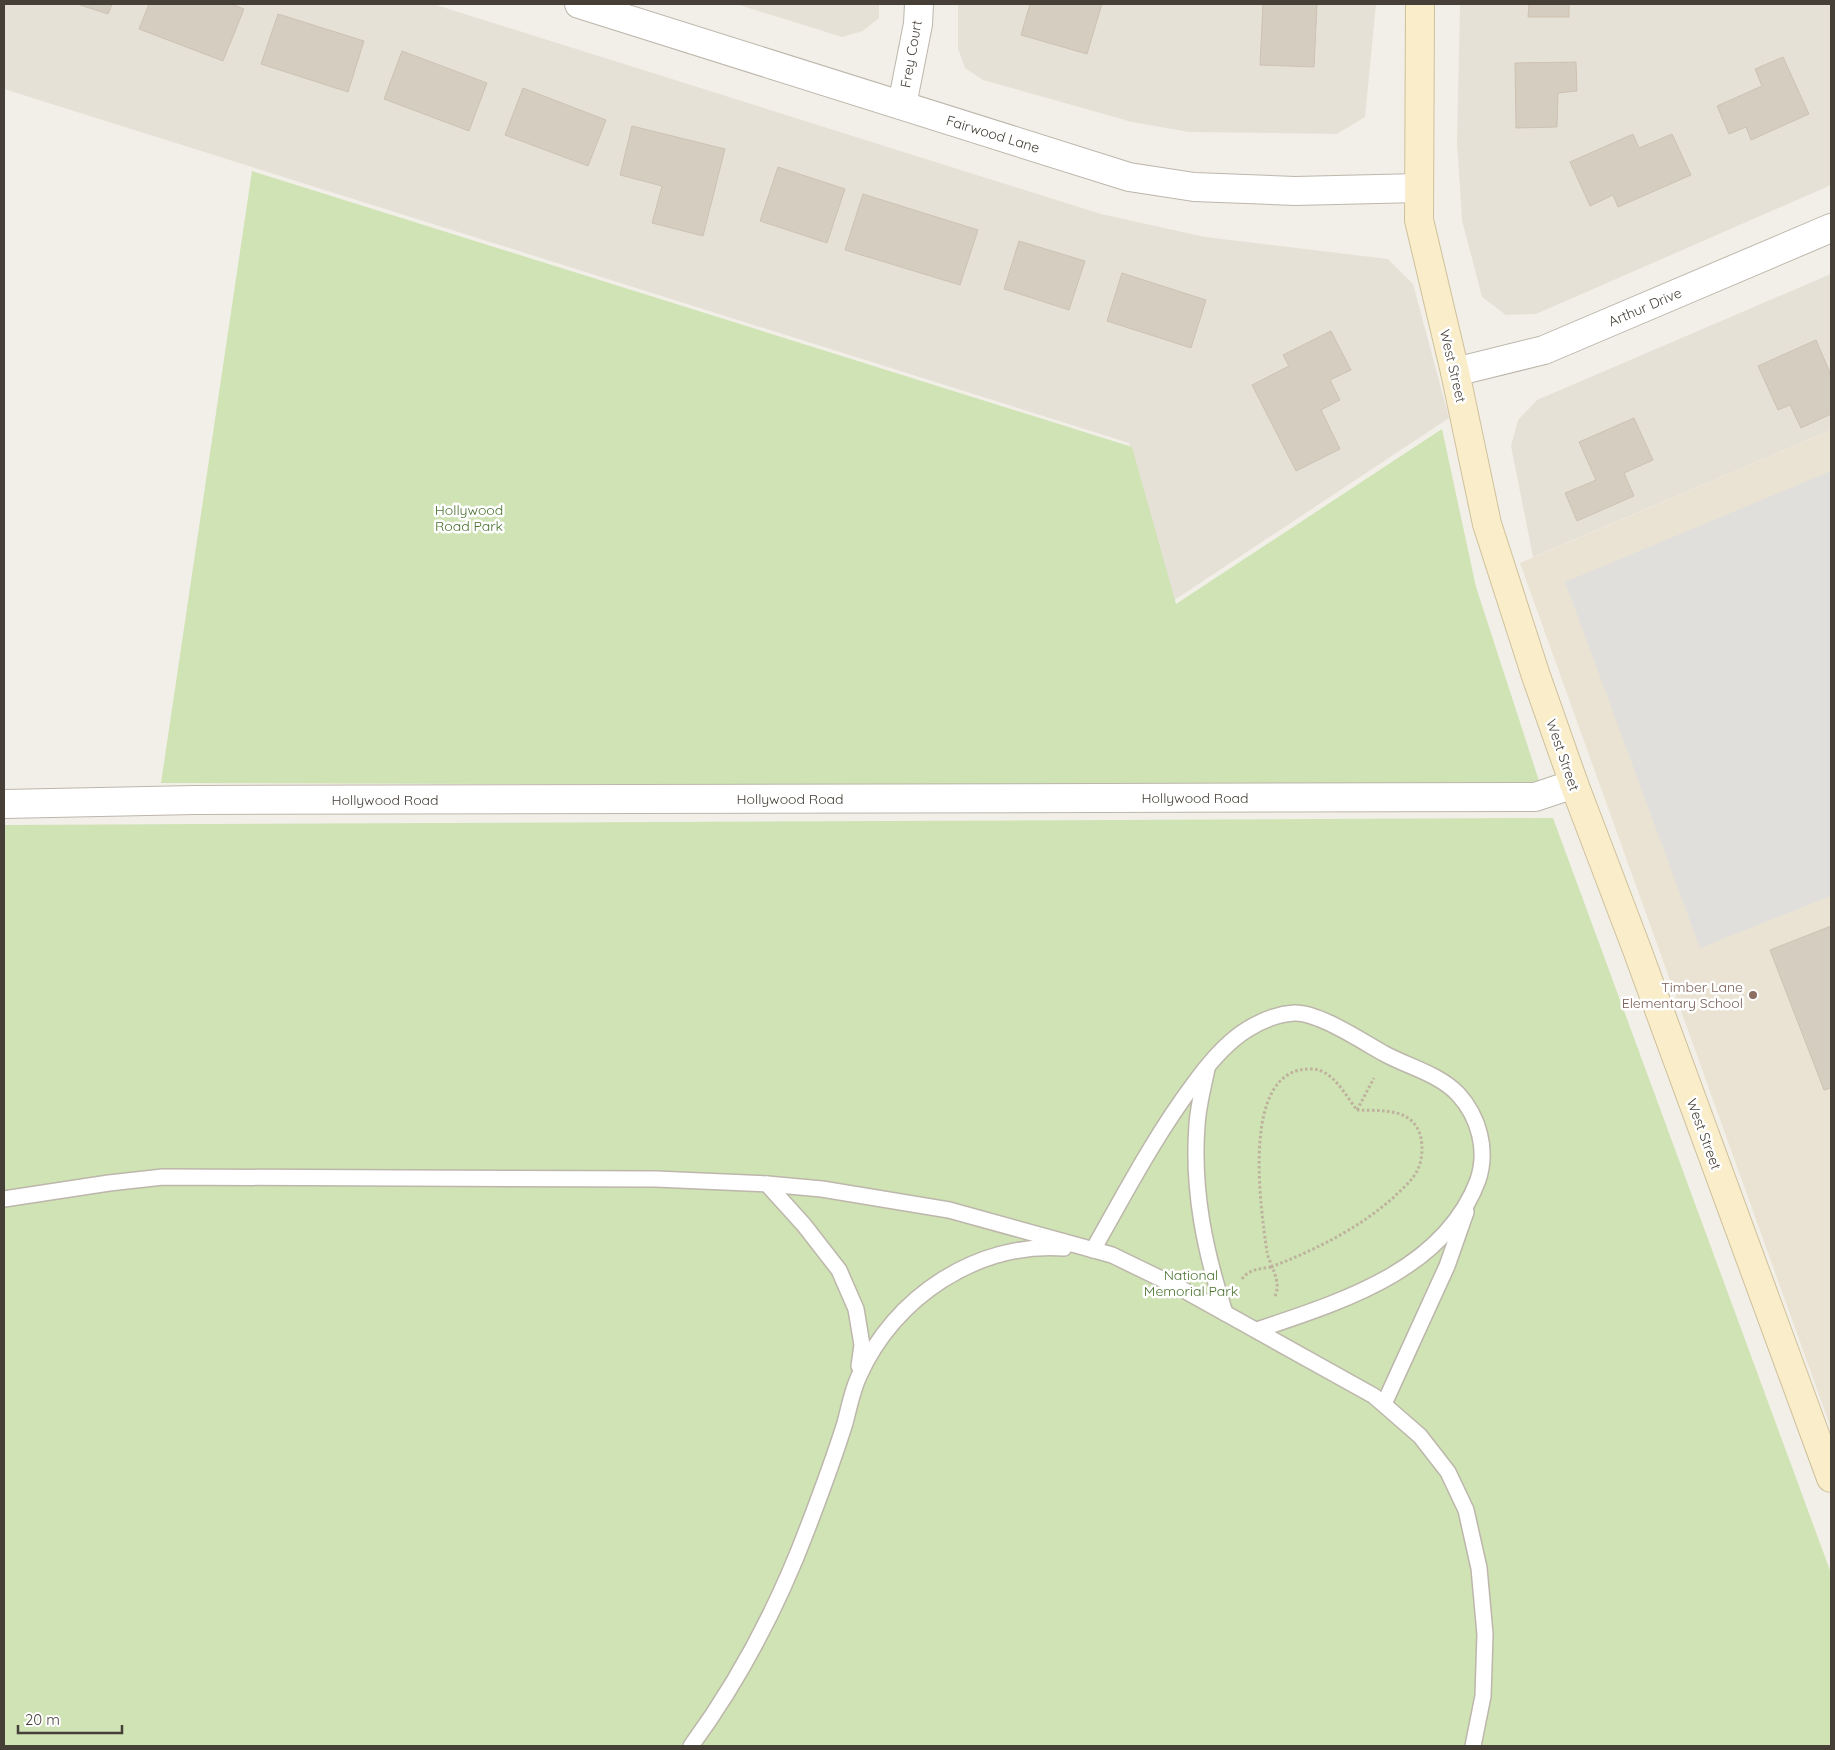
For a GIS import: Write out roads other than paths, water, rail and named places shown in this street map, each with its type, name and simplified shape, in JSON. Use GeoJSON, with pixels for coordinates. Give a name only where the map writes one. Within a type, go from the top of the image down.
{"type":"FeatureCollection","features":[{"type":"Feature","properties":{"kind":"main road","name":"West Street"},"geometry":{"type":"LineString","coordinates":[[1420,4],[1419,220],[1455,372],[1487,524],[1536,676],[1574,784],[1636,947],[1831,1478]]}},
{"type":"Feature","properties":{"kind":"street","name":"Fairwood Lane"},"geometry":{"type":"LineString","coordinates":[[579,4],[1129,177],[1194,187],[1295,191],[1419,188]]}},
{"type":"Feature","properties":{"kind":"street","name":"Frey Court"},"geometry":{"type":"LineString","coordinates":[[902,105],[918,24],[919,4]]}},
{"type":"Feature","properties":{"kind":"street","name":"Arthur Drive"},"geometry":{"type":"LineString","coordinates":[[1455,372],[1544,350],[1831,228]]}},
{"type":"Feature","properties":{"kind":"street","name":"Hollywood Road"},"geometry":{"type":"LineString","coordinates":[[9,800],[1534,797],[1574,784]]}},
{"type":"Feature","properties":{"kind":"lane"},"geometry":{"type":"LineString","coordinates":[[1093,1250],[1172,1112],[1207,1066],[1247,1029],[1272,1017],[1295,1013],[1322,1020],[1387,1056],[1440,1080],[1458,1094],[1474,1117],[1482,1143],[1482,1169],[1447,1266],[1384,1404]]}},
{"type":"Feature","properties":{"kind":"lane"},"geometry":{"type":"LineString","coordinates":[[1207,1066],[1196,1125],[1196,1180],[1204,1240],[1225,1313]]}},
{"type":"Feature","properties":{"kind":"lane"},"geometry":{"type":"LineString","coordinates":[[4,1199],[163,1177],[656,1178],[768,1184],[822,1190],[949,1210],[1112,1255],[1180,1288],[1374,1396],[1420,1436],[1448,1472],[1466,1510],[1479,1568],[1485,1634],[1483,1696],[1473,1746]]}},
{"type":"Feature","properties":{"kind":"lane"},"geometry":{"type":"LineString","coordinates":[[768,1184],[840,1270],[856,1309],[862,1345],[858,1377]]}},
{"type":"Feature","properties":{"kind":"lane"},"geometry":{"type":"LineString","coordinates":[[1257,1330],[1338,1302],[1397,1272],[1430,1249],[1452,1225],[1474,1190]]}},
{"type":"Feature","properties":{"kind":"lane"},"geometry":{"type":"LineString","coordinates":[[691,1746],[712,1717],[769,1617],[808,1528],[858,1377],[871,1351],[898,1316],[928,1289],[964,1267],[1002,1253],[1046,1247],[1093,1250]]}},
{"type":"Feature","properties":{"kind":"place","name":"Timber Lane Elementary School"},"geometry":{"type":"Point","coordinates":[1753,995]}},
{"type":"Feature","properties":{"kind":"park label","name":"Hollywood Road Park"},"geometry":{"type":"Point","coordinates":[469,518]}},
{"type":"Feature","properties":{"kind":"park label","name":"National Memorial Park"},"geometry":{"type":"Point","coordinates":[1191,1284]}}]}
